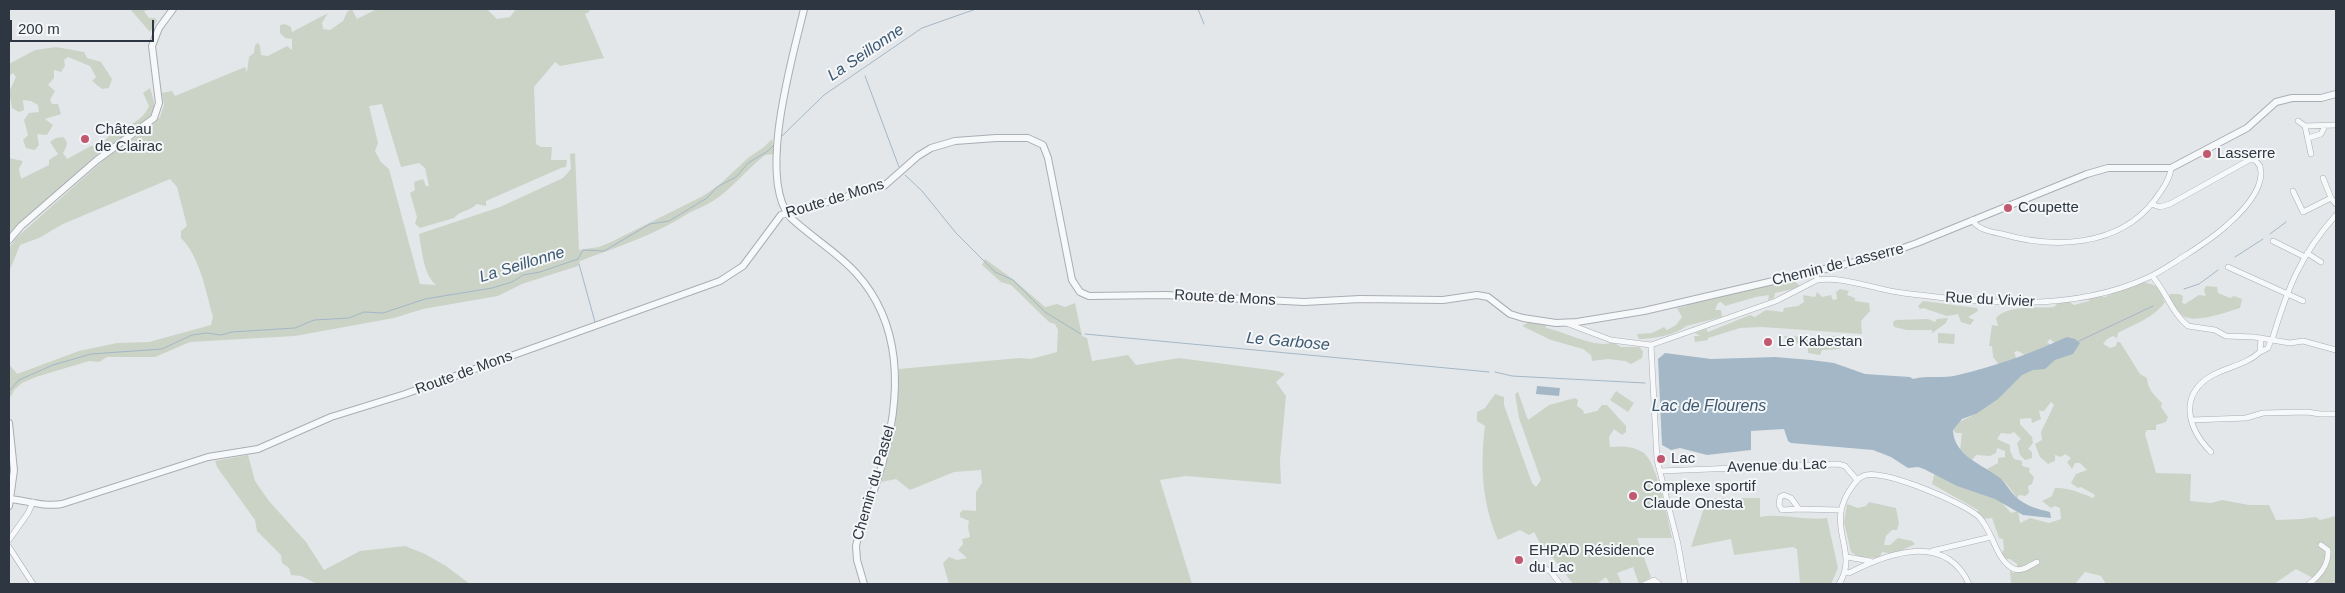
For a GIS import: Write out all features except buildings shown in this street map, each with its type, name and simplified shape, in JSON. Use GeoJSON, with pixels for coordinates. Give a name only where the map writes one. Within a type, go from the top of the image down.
{"type":"FeatureCollection","features":[{"type":"Feature","properties":{"kind":"street"},"geometry":{"type":"LineString","coordinates":[[9,240],[21,226],[97,160],[154,118],[159,103],[152,46],[158,28],[173,9]]}},
{"type":"Feature","properties":{"kind":"street"},"geometry":{"type":"LineString","coordinates":[[787,213],[779,195],[779,126],[804,9]]}},
{"type":"Feature","properties":{"kind":"street","name":"Chemin de Lasserre"},"geometry":{"type":"LineString","coordinates":[[1577,322],[1658,308],[1892,252],[2072,180],[2108,168],[2171,168],[2247,128],[2276,102],[2292,98],[2321,98],[2336,94]]}},
{"type":"Feature","properties":{"kind":"street"},"geometry":{"type":"LineString","coordinates":[[2298,120],[2305,126],[2311,154]]}},
{"type":"Feature","properties":{"kind":"street"},"geometry":{"type":"LineString","coordinates":[[2305,126],[2317,124],[2325,126],[2336,125]]}},
{"type":"Feature","properties":{"kind":"street"},"geometry":{"type":"LineString","coordinates":[[2308,138],[2322,134],[2325,126]]}},
{"type":"Feature","properties":{"kind":"street","name":"Route de Mons"},"geometry":{"type":"LineString","coordinates":[[12,491],[42,505],[62,504],[208,457],[258,449],[331,417],[405,394],[720,281],[743,266],[781,215],[884,186],[918,156],[937,146],[974,139],[1028,138],[1039,142],[1046,150],[1072,280],[1080,292],[1088,296],[1165,296],[1304,302],[1360,299],[1443,300],[1477,295],[1488,297],[1517,316],[1566,323],[1577,322]]}},
{"type":"Feature","properties":{"kind":"street","name":"Rue du Vivier"},"geometry":{"type":"LineString","coordinates":[[1817,280],[1835,280],[1901,293],[2014,304],[2076,300],[2152,276],[2211,238],[2237,216],[2259,184],[2261,169],[2255,160],[2243,163],[2170,204],[2158,207],[2151,204]]}},
{"type":"Feature","properties":{"kind":"street"},"geometry":{"type":"LineString","coordinates":[[1972,220],[1978,226],[2022,240],[2070,242],[2106,235],[2127,226],[2140,217],[2165,185],[2171,168]]}},
{"type":"Feature","properties":{"kind":"street"},"geometry":{"type":"LineString","coordinates":[[2323,178],[2336,204]]}},
{"type":"Feature","properties":{"kind":"street"},"geometry":{"type":"LineString","coordinates":[[2293,191],[2302,212],[2332,198]]}},
{"type":"Feature","properties":{"kind":"street","name":"Chemin du Pastel"},"geometry":{"type":"LineString","coordinates":[[787,213],[842,259],[862,280],[877,301],[891,336],[895,371],[891,425],[883,462],[856,546],[856,560],[864,584]]}},
{"type":"Feature","properties":{"kind":"street"},"geometry":{"type":"LineString","coordinates":[[2211,452],[2196,436],[2191,420],[2192,402],[2202,383],[2211,376],[2251,359],[2268,348],[2286,293],[2306,255],[2336,215]]}},
{"type":"Feature","properties":{"kind":"street"},"geometry":{"type":"LineString","coordinates":[[2273,241],[2321,262]]}},
{"type":"Feature","properties":{"kind":"street"},"geometry":{"type":"LineString","coordinates":[[2228,267],[2303,301]]}},
{"type":"Feature","properties":{"kind":"street"},"geometry":{"type":"LineString","coordinates":[[1686,584],[1656,452],[1651,347],[1776,300],[1817,280],[1816,271]]}},
{"type":"Feature","properties":{"kind":"street"},"geometry":{"type":"LineString","coordinates":[[2152,276],[2163,288],[2166,300],[2188,326],[2215,330],[2226,336],[2261,338],[2290,343],[2303,341],[2336,350]]}},
{"type":"Feature","properties":{"kind":"street"},"geometry":{"type":"LineString","coordinates":[[1589,321],[1594,335]]}},
{"type":"Feature","properties":{"kind":"street","name":"Route de Mons"},"geometry":{"type":"LineString","coordinates":[[1566,323],[1611,340],[1651,347]]}},
{"type":"Feature","properties":{"kind":"street"},"geometry":{"type":"LineString","coordinates":[[2260,352],[2261,338]]}},
{"type":"Feature","properties":{"kind":"street"},"geometry":{"type":"LineString","coordinates":[[2191,420],[2246,418],[2263,413],[2307,412],[2336,414]]}},
{"type":"Feature","properties":{"kind":"street"},"geometry":{"type":"LineString","coordinates":[[9,423],[14,470],[9,506]]}},
{"type":"Feature","properties":{"kind":"street","name":"Avenue du Lac"},"geometry":{"type":"LineString","coordinates":[[1660,471],[1838,464],[1846,466],[1858,480]]}},
{"type":"Feature","properties":{"kind":"street"},"geometry":{"type":"LineString","coordinates":[[1839,584],[1846,572],[1847,558],[1840,531],[1840,510],[1844,499],[1858,480],[1868,475],[1889,478],[1946,498],[1978,517],[2000,554],[2014,569],[2019,570],[2037,562]]}},
{"type":"Feature","properties":{"kind":"street","name":"Route de Mons"},"geometry":{"type":"LineString","coordinates":[[11,499],[33,502]]}},
{"type":"Feature","properties":{"kind":"street"},"geometry":{"type":"LineString","coordinates":[[9,540],[28,513],[33,502]]}},
{"type":"Feature","properties":{"kind":"street"},"geometry":{"type":"LineString","coordinates":[[1799,509],[1840,510]]}},
{"type":"Feature","properties":{"kind":"street"},"geometry":{"type":"LineString","coordinates":[[1846,572],[1849,573],[1871,561],[1911,551],[1932,551],[1991,537]]}},
{"type":"Feature","properties":{"kind":"street"},"geometry":{"type":"LineString","coordinates":[[2309,584],[2321,573],[2327,561],[2328,550],[2321,545]]}},
{"type":"Feature","properties":{"kind":"street"},"geometry":{"type":"LineString","coordinates":[[9,547],[33,584]]}},
{"type":"Feature","properties":{"kind":"street"},"geometry":{"type":"LineString","coordinates":[[1932,551],[1958,568],[1969,584]]}},
{"type":"Feature","properties":{"kind":"street"},"geometry":{"type":"LineString","coordinates":[[1847,558],[1871,561]]}},
{"type":"Feature","properties":{"kind":"street"},"geometry":{"type":"LineString","coordinates":[[1543,567],[1553,574],[1560,584]]}},
{"type":"Feature","properties":{"kind":"street"},"geometry":{"type":"LineString","coordinates":[[1646,584],[1654,580],[1659,584]]}},
{"type":"Feature","properties":{"kind":"shaded area"},"geometry":{"type":"Polygon","coordinates":[[[130,9],[151,9],[144,11],[149,18],[155,18],[157,21],[150,32],[130,9]]]}},
{"type":"Feature","properties":{"kind":"shaded area"},"geometry":{"type":"Polygon","coordinates":[[[352,9],[357,19],[377,9],[487,9],[497,19],[510,17],[516,9],[590,9],[585,14],[604,58],[560,66],[555,62],[534,87],[536,144],[541,147],[552,147],[551,160],[567,160],[566,167],[486,201],[486,206],[477,204],[454,218],[420,228],[415,224],[417,217],[410,193],[415,190],[414,182],[423,179],[426,186],[429,186],[425,168],[419,163],[401,167],[382,104],[369,106],[378,143],[375,151],[381,162],[389,169],[420,284],[436,285],[428,275],[419,234],[500,207],[563,178],[571,169],[570,154],[575,153],[579,250],[599,247],[611,242],[703,196],[719,185],[772,139],[774,154],[765,155],[727,191],[710,203],[649,234],[580,261],[578,266],[522,284],[498,296],[423,309],[394,318],[295,336],[190,342],[155,357],[107,357],[99,362],[89,361],[36,377],[22,383],[14,390],[11,397],[9,393],[9,364],[17,374],[79,351],[117,343],[149,342],[211,325],[213,317],[202,275],[188,246],[181,238],[181,231],[187,226],[177,187],[170,179],[63,224],[39,238],[20,245],[9,272],[9,248],[16,238],[107,157],[149,128],[160,117],[164,105],[162,93],[172,91],[175,96],[245,67],[247,72],[249,57],[254,53],[255,45],[258,43],[261,55],[268,56],[287,46],[292,50],[292,39],[285,38],[280,33],[280,25],[285,24],[291,27],[292,32],[328,13],[322,23],[323,29],[330,30],[343,21],[347,12],[352,9]]]}},
{"type":"Feature","properties":{"kind":"shaded area"},"geometry":{"type":"Polygon","coordinates":[[[56,47],[84,52],[87,58],[101,62],[112,79],[109,88],[102,89],[92,81],[96,77],[90,66],[68,57],[64,60],[65,66],[61,72],[54,70],[54,78],[48,85],[55,91],[50,100],[52,104],[58,104],[61,114],[45,119],[53,125],[47,135],[37,134],[39,145],[35,150],[26,148],[23,140],[28,135],[24,120],[29,113],[39,112],[38,105],[31,101],[23,100],[24,110],[19,112],[12,108],[9,92],[16,77],[13,73],[9,76],[9,64],[35,50],[56,47]]]}},
{"type":"Feature","properties":{"kind":"shaded area"},"geometry":{"type":"Polygon","coordinates":[[[150,88],[154,108],[148,119],[100,152],[9,234],[9,158],[23,161],[19,169],[21,179],[49,165],[49,160],[58,154],[50,142],[56,138],[63,137],[66,141],[63,153],[67,159],[91,146],[101,145],[117,127],[132,124],[144,114],[149,106],[143,93],[150,88]]]}},
{"type":"Feature","properties":{"kind":"shaded area"},"geometry":{"type":"Polygon","coordinates":[[[985,259],[1014,280],[1045,307],[1057,304],[1065,307],[1075,303],[1082,336],[1087,338],[1092,361],[1128,355],[1136,365],[1179,358],[1278,371],[1285,374],[1276,382],[1286,396],[1280,460],[1281,484],[1186,476],[1160,480],[1192,584],[949,584],[943,563],[949,557],[957,560],[967,558],[958,550],[963,544],[962,539],[970,537],[969,521],[960,517],[960,513],[963,510],[976,511],[976,492],[982,483],[981,470],[954,472],[910,490],[896,479],[881,482],[895,430],[899,369],[1019,358],[1031,359],[1057,352],[1058,330],[1055,324],[1049,322],[1011,285],[1001,282],[982,265],[985,259]]]}},
{"type":"Feature","properties":{"kind":"shaded area"},"geometry":{"type":"Polygon","coordinates":[[[1785,279],[1794,280],[1799,285],[1798,288],[1775,293],[1774,298],[1768,300],[1769,295],[1725,306],[1721,302],[1718,303],[1715,310],[1721,310],[1722,317],[1686,326],[1670,334],[1639,339],[1637,334],[1652,333],[1664,327],[1667,330],[1676,325],[1682,317],[1677,308],[1686,306],[1692,301],[1785,279]]]}},
{"type":"Feature","properties":{"kind":"shaded area"},"geometry":{"type":"Polygon","coordinates":[[[2143,282],[2158,288],[2165,302],[2150,316],[2118,333],[2117,338],[2113,336],[2107,339],[2103,344],[2110,348],[2116,346],[2117,342],[2120,342],[2140,374],[2147,378],[2150,389],[2162,403],[2161,407],[2168,417],[2166,422],[2156,425],[2156,430],[2147,430],[2145,434],[2156,473],[2191,474],[2190,501],[2211,503],[2222,500],[2249,505],[2269,505],[2276,520],[2316,517],[2320,520],[2336,516],[2336,584],[2317,584],[2311,577],[2296,569],[2274,584],[2106,584],[2101,576],[2085,572],[2075,584],[2011,584],[2010,570],[2013,573],[2017,571],[2017,564],[2010,559],[2003,559],[2001,555],[2004,549],[2003,539],[1999,538],[1992,518],[1984,519],[1978,513],[1978,510],[1932,484],[1935,471],[1998,498],[2011,513],[2018,511],[2020,523],[2030,518],[2049,523],[2061,519],[2060,508],[2055,506],[2051,508],[2042,501],[2052,496],[2055,488],[2069,489],[2093,498],[2095,495],[2071,483],[2076,474],[2087,470],[2080,463],[2075,463],[2072,469],[2067,462],[2071,458],[2065,454],[2061,457],[2055,455],[2055,461],[2048,464],[2040,457],[2035,444],[2042,440],[2041,432],[2054,405],[2051,402],[2044,411],[2039,411],[2041,419],[2032,423],[2031,418],[2020,419],[2020,424],[2032,437],[2033,443],[2028,449],[2032,452],[2032,458],[2025,460],[2020,455],[2017,443],[2021,439],[2014,432],[2010,434],[2001,433],[1997,439],[2010,445],[2010,451],[2014,459],[2022,461],[2022,466],[2030,468],[2029,472],[2034,477],[2032,484],[2028,486],[2029,493],[2025,496],[2019,495],[2017,498],[2006,483],[1987,469],[1998,463],[1998,458],[2005,457],[2005,451],[1997,448],[1996,453],[1990,456],[1976,455],[1972,460],[1960,450],[1962,433],[1956,433],[1953,430],[1957,423],[1976,414],[2011,380],[2057,345],[2050,339],[2047,342],[2053,347],[2028,357],[2018,351],[2014,352],[2017,360],[1999,365],[1993,357],[1992,346],[1989,346],[1992,325],[1998,326],[1996,318],[2001,314],[2015,309],[2054,307],[2058,303],[2068,301],[2074,305],[2089,301],[2090,298],[2105,297],[2143,282]]]}},
{"type":"Feature","properties":{"kind":"shaded area"},"geometry":{"type":"Polygon","coordinates":[[[2206,286],[2217,287],[2218,293],[2230,298],[2234,296],[2242,299],[2240,308],[2210,317],[2194,319],[2182,315],[2169,300],[2170,294],[2179,294],[2183,296],[2182,303],[2185,304],[2199,295],[2206,296],[2204,290],[2206,286]]]}},
{"type":"Feature","properties":{"kind":"shaded area"},"geometry":{"type":"Polygon","coordinates":[[[1840,289],[1849,291],[1847,295],[1855,298],[1855,301],[1869,303],[1870,311],[1861,321],[1862,334],[1762,327],[1740,328],[1708,338],[1708,340],[1695,342],[1694,336],[1700,336],[1695,333],[1706,329],[1708,332],[1750,315],[1755,317],[1766,310],[1783,312],[1784,308],[1798,306],[1804,302],[1803,295],[1815,297],[1817,292],[1822,297],[1831,295],[1833,300],[1837,299],[1836,292],[1840,289]]]}},
{"type":"Feature","properties":{"kind":"shaded area"},"geometry":{"type":"Polygon","coordinates":[[[1923,301],[1977,308],[1978,311],[1968,317],[1974,320],[1970,325],[1961,322],[1958,314],[1947,316],[1923,308],[1920,309],[1918,306],[1923,301]]]}},
{"type":"Feature","properties":{"kind":"shaded area"},"geometry":{"type":"Polygon","coordinates":[[[1948,318],[1946,323],[1932,333],[1932,330],[1907,330],[1894,327],[1893,322],[1896,320],[1928,319],[1935,322],[1937,319],[1948,318]]]}},
{"type":"Feature","properties":{"kind":"shaded area"},"geometry":{"type":"Polygon","coordinates":[[[1529,322],[1546,325],[1546,328],[1598,344],[1613,342],[1621,347],[1639,347],[1643,351],[1642,358],[1631,364],[1625,361],[1608,359],[1592,361],[1591,355],[1583,349],[1551,340],[1522,326],[1529,322]]]}},
{"type":"Feature","properties":{"kind":"shaded area"},"geometry":{"type":"Polygon","coordinates":[[[1938,333],[1955,334],[1954,344],[1938,343],[1938,333]]]}},
{"type":"Feature","properties":{"kind":"shaded area"},"geometry":{"type":"Polygon","coordinates":[[[1784,336],[1808,337],[1822,341],[1834,336],[1850,339],[1851,342],[1839,349],[1822,350],[1820,355],[1808,353],[1808,345],[1787,342],[1784,336]]]}},
{"type":"Feature","properties":{"kind":"shaded area"},"geometry":{"type":"Polygon","coordinates":[[[1616,391],[1634,403],[1628,412],[1610,400],[1616,391]]]}},
{"type":"Feature","properties":{"kind":"shaded area"},"geometry":{"type":"Polygon","coordinates":[[[1518,392],[1528,420],[1549,405],[1575,398],[1578,400],[1577,406],[1583,410],[1584,414],[1597,411],[1602,405],[1607,405],[1626,426],[1626,432],[1622,435],[1614,429],[1609,437],[1610,447],[1636,449],[1644,453],[1649,459],[1658,480],[1672,538],[1637,538],[1651,577],[1639,584],[1633,567],[1617,573],[1622,584],[1610,584],[1606,577],[1597,584],[1573,584],[1553,558],[1547,556],[1534,532],[1529,535],[1520,530],[1498,540],[1489,512],[1484,484],[1485,426],[1477,421],[1477,412],[1485,408],[1495,394],[1504,397],[1504,405],[1532,483],[1536,487],[1541,480],[1519,418],[1515,394],[1518,392]]]}},
{"type":"Feature","properties":{"kind":"shaded area"},"geometry":{"type":"Polygon","coordinates":[[[248,455],[255,481],[269,501],[306,542],[324,570],[360,551],[405,546],[425,554],[446,566],[470,584],[317,584],[301,576],[291,575],[289,568],[282,563],[281,555],[257,531],[255,520],[217,467],[215,461],[248,455]]]}},
{"type":"Feature","properties":{"kind":"shaded area"},"geometry":{"type":"Polygon","coordinates":[[[1715,498],[1760,498],[1760,517],[1827,518],[1838,568],[1831,584],[1800,584],[1797,549],[1793,547],[1734,555],[1731,539],[1691,547],[1703,511],[1715,498]]]}},
{"type":"Feature","properties":{"kind":"shaded area"},"geometry":{"type":"Polygon","coordinates":[[[1869,502],[1896,508],[1899,523],[1897,530],[1892,530],[1886,536],[1884,545],[1890,545],[1898,538],[1912,541],[1915,544],[1894,554],[1882,552],[1879,558],[1859,557],[1851,552],[1844,522],[1847,504],[1858,508],[1866,506],[1869,502]]]}},
{"type":"Feature","properties":{"kind":"water","name":"Lac de Flourens"},"geometry":{"type":"Polygon","coordinates":[[[2067,337],[2075,339],[2080,343],[2073,354],[2055,360],[2045,369],[2033,370],[2022,375],[1998,399],[1976,414],[1962,419],[1953,430],[1958,446],[1964,453],[2000,478],[2013,494],[2023,502],[2032,507],[2050,512],[2051,518],[2023,515],[1995,499],[1957,486],[1924,469],[1918,467],[1908,468],[1891,457],[1873,450],[1791,443],[1788,441],[1784,429],[1751,431],[1751,450],[1707,455],[1680,448],[1671,450],[1662,445],[1658,359],[1665,353],[1711,359],[1775,357],[1811,360],[1834,363],[1865,374],[1910,377],[1913,379],[1952,376],[1986,368],[2014,359],[2067,337]]]}},
{"type":"Feature","properties":{"kind":"water"},"geometry":{"type":"Polygon","coordinates":[[[1537,386],[1560,388],[1559,396],[1536,394],[1537,386]]]}},
{"type":"Feature","properties":{"kind":"waterway","name":"La Seillonne"},"geometry":{"type":"LineString","coordinates":[[781,137],[824,95],[922,28],[976,9]]}},
{"type":"Feature","properties":{"kind":"waterway"},"geometry":{"type":"LineString","coordinates":[[1198,9],[1204,24]]}},
{"type":"Feature","properties":{"kind":"waterway","name":"Le Garbose"},"geometry":{"type":"LineString","coordinates":[[865,76],[899,167]]}},
{"type":"Feature","properties":{"kind":"waterway","name":"La Seillonne"},"geometry":{"type":"LineString","coordinates":[[9,391],[19,380],[53,365],[91,354],[162,349],[192,335],[207,333],[221,335],[232,332],[295,328],[314,320],[349,318],[364,312],[383,313],[425,299],[492,288],[512,282],[523,275],[540,272],[578,259],[583,250],[604,251],[650,224],[669,221],[707,198],[717,187],[736,177],[748,163],[768,151],[775,144]]}},
{"type":"Feature","properties":{"kind":"waterway","name":"Le Garbose"},"geometry":{"type":"LineString","coordinates":[[905,175],[922,191],[956,233],[995,272],[1013,280],[1045,312],[1081,334]]}},
{"type":"Feature","properties":{"kind":"waterway"},"geometry":{"type":"LineString","coordinates":[[2270,234],[2286,222]]}},
{"type":"Feature","properties":{"kind":"waterway"},"geometry":{"type":"LineString","coordinates":[[2235,257],[2263,239]]}},
{"type":"Feature","properties":{"kind":"waterway"},"geometry":{"type":"LineString","coordinates":[[579,264],[595,322]]}},
{"type":"Feature","properties":{"kind":"waterway"},"geometry":{"type":"LineString","coordinates":[[2184,289],[2199,284],[2218,270]]}},
{"type":"Feature","properties":{"kind":"waterway"},"geometry":{"type":"LineString","coordinates":[[2079,341],[2153,306]]}},
{"type":"Feature","properties":{"kind":"waterway","name":"Le Garbose"},"geometry":{"type":"LineString","coordinates":[[1085,334],[1489,372]]}},
{"type":"Feature","properties":{"kind":"waterway","name":"Le Garbose"},"geometry":{"type":"LineString","coordinates":[[1495,372],[1512,376],[1645,383]]}},
{"type":"Feature","properties":{"kind":"place","name":"Château de Clairac"},"geometry":{"type":"Point","coordinates":[85,139]}},
{"type":"Feature","properties":{"kind":"place","name":"Lasserre"},"geometry":{"type":"Point","coordinates":[2207,154]}},
{"type":"Feature","properties":{"kind":"place","name":"Coupette"},"geometry":{"type":"Point","coordinates":[2008,208]}},
{"type":"Feature","properties":{"kind":"place","name":"Le Kabestan"},"geometry":{"type":"Point","coordinates":[1768,342]}},
{"type":"Feature","properties":{"kind":"place","name":"Lac"},"geometry":{"type":"Point","coordinates":[1661,459]}},
{"type":"Feature","properties":{"kind":"place","name":"Complexe sportif Claude Onesta"},"geometry":{"type":"Point","coordinates":[1633,496]}},
{"type":"Feature","properties":{"kind":"place","name":"EHPAD Résidence du Lac"},"geometry":{"type":"Point","coordinates":[1519,560]}}]}
